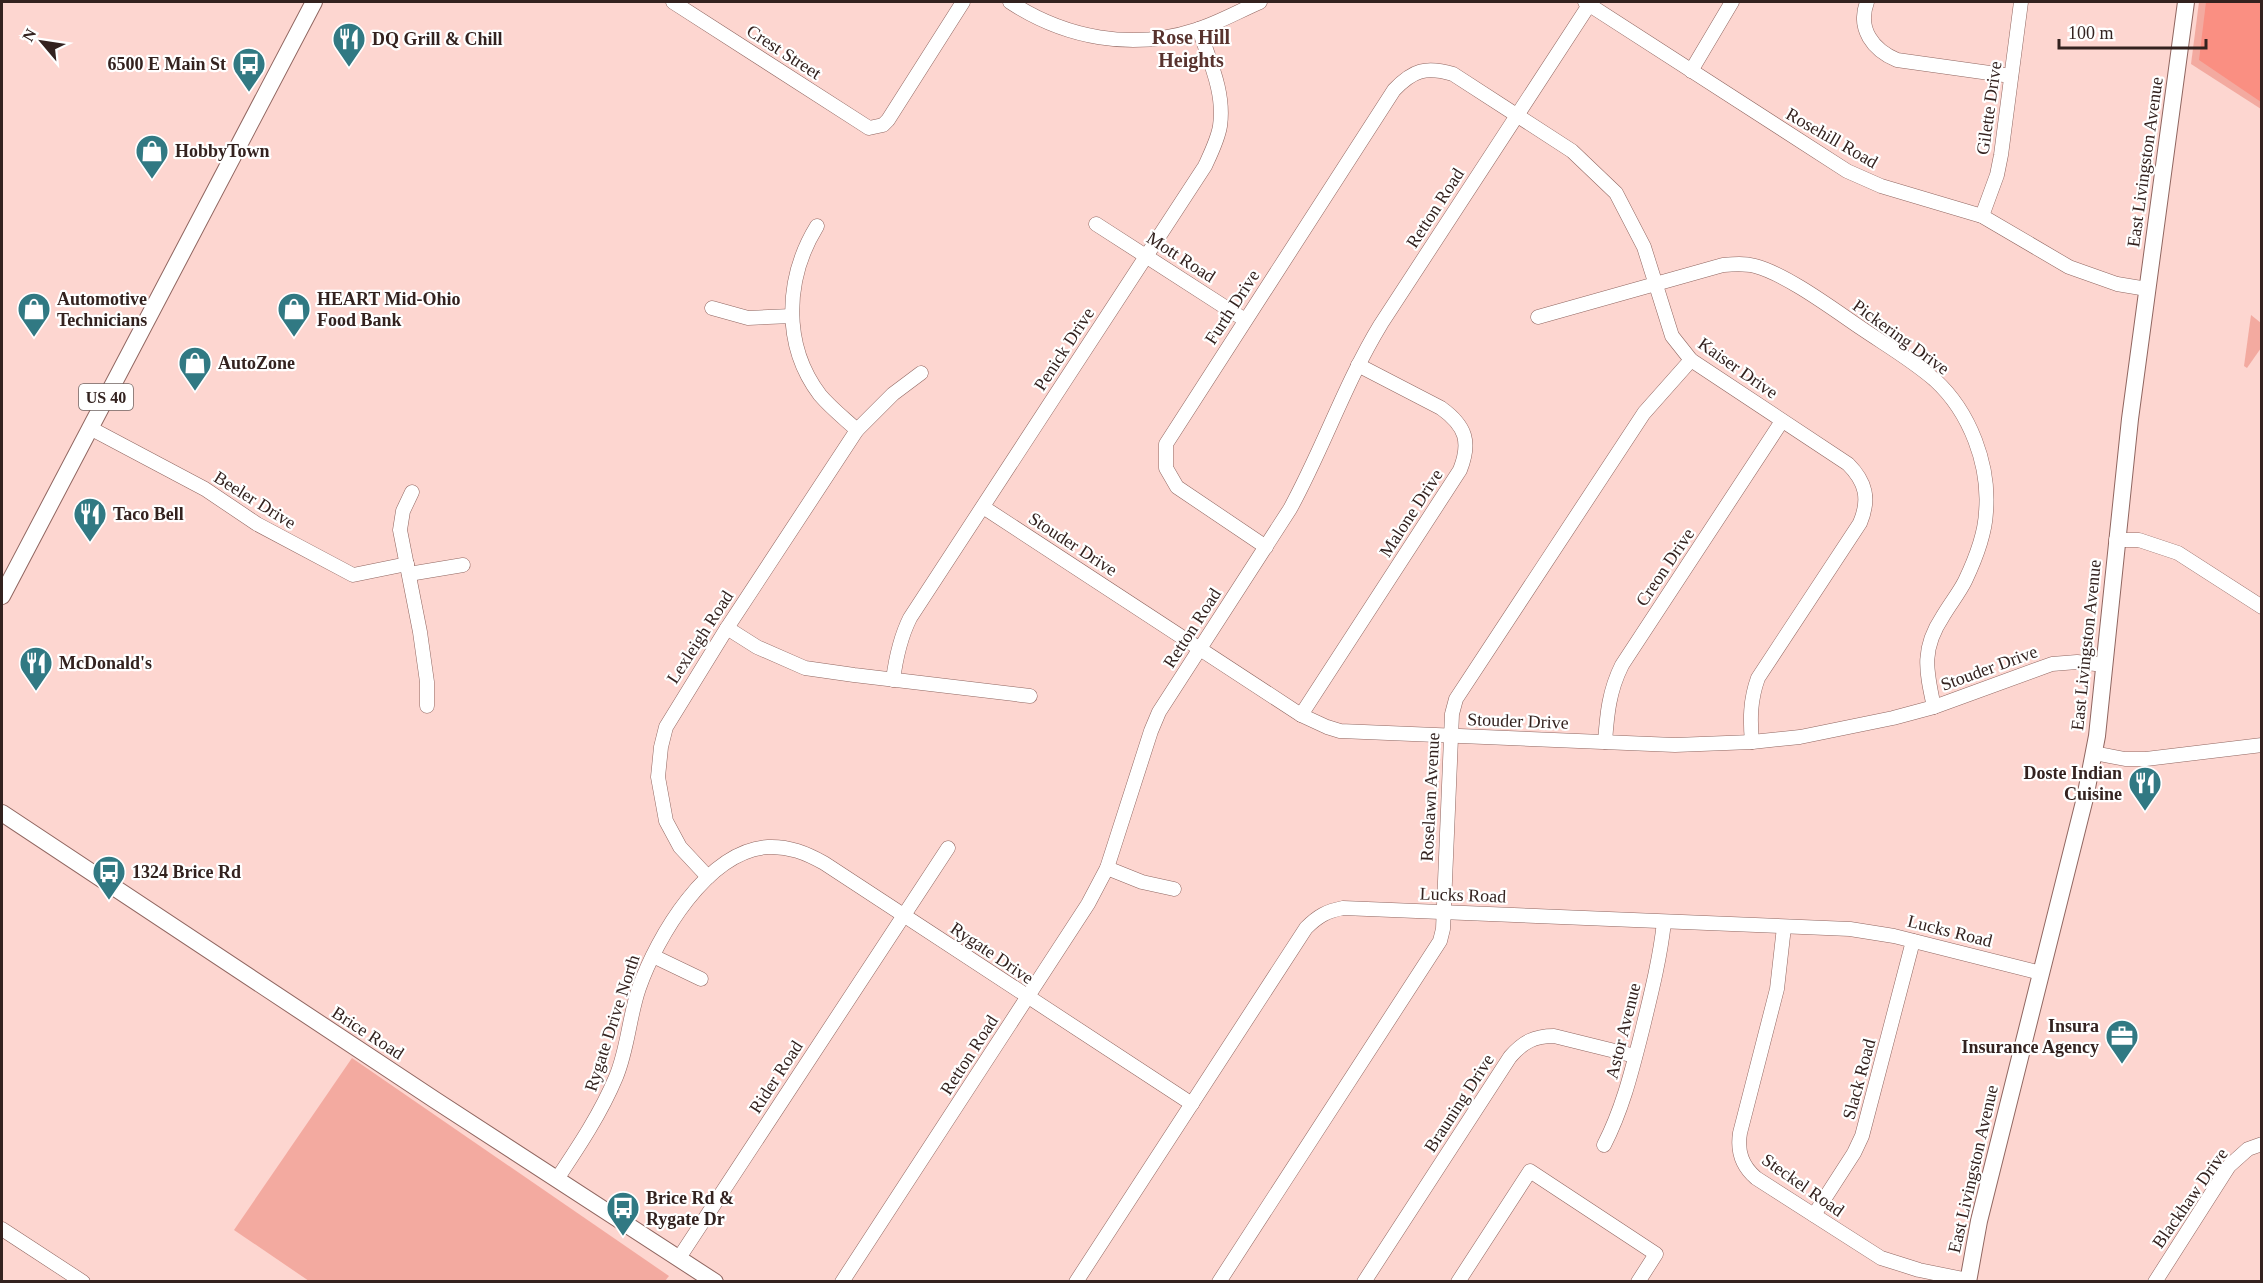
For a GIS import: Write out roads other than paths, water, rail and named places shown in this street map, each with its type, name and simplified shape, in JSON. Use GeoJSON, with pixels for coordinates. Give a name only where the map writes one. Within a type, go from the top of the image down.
{"type":"FeatureCollection","features":[{"type":"Feature","properties":{"kind":"main road","name":"US 40"},"geometry":{"type":"LineString","coordinates":[[2,596],[314,2]]}},
{"type":"Feature","properties":{"kind":"main road","name":"East Livingston Avenue"},"geometry":{"type":"LineString","coordinates":[[1968,1280],[1979,1221],[2094,753],[2105,666],[2116,540],[2186,2]]}},
{"type":"Feature","properties":{"kind":"main road","name":"Brice Road"},"geometry":{"type":"LineString","coordinates":[[2,813],[408,1083],[715,1281]]}},
{"type":"Feature","properties":{"kind":"street","name":"Crest Street"},"geometry":{"type":"LineString","coordinates":[[673,2],[863,125],[876,128],[888,120],[963,2]]}},
{"type":"Feature","properties":{"kind":"street"},"geometry":{"type":"LineString","coordinates":[[1010,2],[1056,27],[1101,38],[1142,40],[1173,36],[1199,29],[1260,2]]}},
{"type":"Feature","properties":{"kind":"street","name":"Rosehill Road"},"geometry":{"type":"LineString","coordinates":[[1589,2],[1847,171],[1881,186],[1982,216],[2069,267],[2117,284],[2147,289]]}},
{"type":"Feature","properties":{"kind":"street","name":"Retton Road"},"geometry":{"type":"LineString","coordinates":[[842,1281],[1088,904],[1107,867],[1156,718],[1266,548],[1303,485],[1358,366],[1381,324],[1589,2]]}},
{"type":"Feature","properties":{"kind":"street"},"geometry":{"type":"LineString","coordinates":[[1692,71],[1732,2]]}},
{"type":"Feature","properties":{"kind":"street"},"geometry":{"type":"LineString","coordinates":[[1867,2],[1864,18],[1865,29],[1869,40],[1886,56],[1898,60],[2011,76]]}},
{"type":"Feature","properties":{"kind":"street","name":"Gilette Drive"},"geometry":{"type":"LineString","coordinates":[[1982,216],[1994,185],[2001,154],[2021,2]]}},
{"type":"Feature","properties":{"kind":"street","name":"Penick Drive"},"geometry":{"type":"LineString","coordinates":[[893,680],[898,648],[910,618],[1205,166],[1220,126],[1218,84],[1199,29]]}},
{"type":"Feature","properties":{"kind":"street","name":"Kaiser Drive"},"geometry":{"type":"LineString","coordinates":[[1421,71],[1437,69],[1453,74],[1572,151],[1616,193],[1644,247],[1672,336],[1692,360],[1848,464],[1856,471],[1866,491],[1866,502],[1860,523],[1758,678],[1751,711],[1752,742]]}},
{"type":"Feature","properties":{"kind":"street","name":"Furth Drive"},"geometry":{"type":"LineString","coordinates":[[1266,548],[1186,495],[1169,477],[1166,468],[1166,444],[1394,90],[1406,78],[1421,71]]}},
{"type":"Feature","properties":{"kind":"street","name":"Mott Road"},"geometry":{"type":"LineString","coordinates":[[1096,224],[1245,320]]}},
{"type":"Feature","properties":{"kind":"street"},"geometry":{"type":"LineString","coordinates":[[817,226],[807,242],[796,269],[792,316],[797,349],[821,396],[857,430]]}},
{"type":"Feature","properties":{"kind":"street","name":"Pickering Drive"},"geometry":{"type":"LineString","coordinates":[[1538,316],[1723,265],[1738,264],[1768,270],[1791,283],[1936,381],[1956,403],[1980,454],[1985,484],[1986,512],[1980,542],[1963,585],[1932,633],[1927,649],[1926,669],[1934,707]]}},
{"type":"Feature","properties":{"kind":"street"},"geometry":{"type":"LineString","coordinates":[[712,308],[748,318],[792,316]]}},
{"type":"Feature","properties":{"kind":"street","name":"Roselawn Avenue"},"geometry":{"type":"LineString","coordinates":[[1220,1281],[1436,950],[1443,929],[1453,707],[1461,689],[1638,422],[1692,360]]}},
{"type":"Feature","properties":{"kind":"street","name":"Malone Drive"},"geometry":{"type":"LineString","coordinates":[[1301,715],[1461,470],[1467,447],[1462,429],[1451,415],[1358,366]]}},
{"type":"Feature","properties":{"kind":"street","name":"Lexleigh Road"},"geometry":{"type":"LineString","coordinates":[[708,877],[680,848],[666,820],[660,791],[659,762],[666,727],[727,628],[857,430],[893,394],[921,373]]}},
{"type":"Feature","properties":{"kind":"street","name":"Creon Drive"},"geometry":{"type":"LineString","coordinates":[[1605,742],[1612,684],[1622,665],[1782,421]]}},
{"type":"Feature","properties":{"kind":"street","name":"Beeler Drive"},"geometry":{"type":"LineString","coordinates":[[90,428],[205,489],[257,524],[353,575],[463,565]]}},
{"type":"Feature","properties":{"kind":"street"},"geometry":{"type":"LineString","coordinates":[[412,492],[400,520],[400,530],[422,641],[427,682],[427,706]]}},
{"type":"Feature","properties":{"kind":"street","name":"Stouder Drive"},"geometry":{"type":"LineString","coordinates":[[983,507],[1301,715],[1340,731],[1675,745],[1752,742],[1800,737],[1849,728],[1934,707],[2040,667],[2064,662],[2105,666]]}},
{"type":"Feature","properties":{"kind":"street"},"geometry":{"type":"LineString","coordinates":[[2116,540],[2139,540],[2178,553],[2262,607]]}},
{"type":"Feature","properties":{"kind":"street"},"geometry":{"type":"LineString","coordinates":[[727,628],[757,647],[805,668],[1030,696]]}},
{"type":"Feature","properties":{"kind":"street"},"geometry":{"type":"LineString","coordinates":[[2094,753],[2125,759],[2146,759],[2262,745]]}},
{"type":"Feature","properties":{"kind":"street","name":"Rygate Drive North"},"geometry":{"type":"LineString","coordinates":[[557,1179],[605,1103],[617,1074],[637,996],[664,932],[679,909],[708,877],[735,858],[766,847]]}},
{"type":"Feature","properties":{"kind":"street","name":"Rygate Drive"},"geometry":{"type":"LineString","coordinates":[[766,847],[796,850],[810,855],[1192,1104]]}},
{"type":"Feature","properties":{"kind":"street","name":"Rider Road"},"geometry":{"type":"LineString","coordinates":[[679,1258],[948,848]]}},
{"type":"Feature","properties":{"kind":"street"},"geometry":{"type":"LineString","coordinates":[[1107,867],[1142,882],[1174,889]]}},
{"type":"Feature","properties":{"kind":"street","name":"Lucks Road"},"geometry":{"type":"LineString","coordinates":[[1076,1281],[1306,928],[1322,914],[1343,908],[1872,932],[2041,973]]}},
{"type":"Feature","properties":{"kind":"street","name":"Astor Avenue"},"geometry":{"type":"LineString","coordinates":[[1604,1145],[1620,1111],[1635,1056],[1658,966],[1664,922]]}},
{"type":"Feature","properties":{"kind":"street","name":"Steckel Road"},"geometry":{"type":"LineString","coordinates":[[1784,927],[1777,989],[1740,1133],[1739,1150],[1745,1166],[1756,1178],[1881,1258],[1919,1270],[1968,1280]]}},
{"type":"Feature","properties":{"kind":"street","name":"Slack Road"},"geometry":{"type":"LineString","coordinates":[[1814,1215],[1854,1153],[1862,1136],[1913,941]]}},
{"type":"Feature","properties":{"kind":"street"},"geometry":{"type":"LineString","coordinates":[[653,956],[701,979]]}},
{"type":"Feature","properties":{"kind":"street","name":"Brauning Drive"},"geometry":{"type":"LineString","coordinates":[[1364,1281],[1518,1047],[1541,1036],[1554,1036],[1635,1056]]}},
{"type":"Feature","properties":{"kind":"street","name":"Blackhaw Drive"},"geometry":{"type":"LineString","coordinates":[[2155,1281],[2229,1166],[2248,1149],[2262,1144]]}},
{"type":"Feature","properties":{"kind":"street"},"geometry":{"type":"LineString","coordinates":[[1458,1281],[1530,1171],[1656,1254],[1638,1281]]}},
{"type":"Feature","properties":{"kind":"street"},"geometry":{"type":"LineString","coordinates":[[2,1229],[83,1281]]}},
{"type":"Feature","properties":{"kind":"place","name":"DQ Grill & Chill"},"geometry":{"type":"Point","coordinates":[349,68]}},
{"type":"Feature","properties":{"kind":"place","name":"6500 E Main St"},"geometry":{"type":"Point","coordinates":[249,93]}},
{"type":"Feature","properties":{"kind":"place","name":"HobbyTown"},"geometry":{"type":"Point","coordinates":[152,180]}},
{"type":"Feature","properties":{"kind":"place","name":"Automotive Technicians"},"geometry":{"type":"Point","coordinates":[34,338]}},
{"type":"Feature","properties":{"kind":"place","name":"HEART Mid-Ohio Food Bank"},"geometry":{"type":"Point","coordinates":[294,338]}},
{"type":"Feature","properties":{"kind":"place","name":"AutoZone"},"geometry":{"type":"Point","coordinates":[195,392]}},
{"type":"Feature","properties":{"kind":"place","name":"Taco Bell"},"geometry":{"type":"Point","coordinates":[90,543]}},
{"type":"Feature","properties":{"kind":"place","name":"McDonald's"},"geometry":{"type":"Point","coordinates":[36,692]}},
{"type":"Feature","properties":{"kind":"place","name":"Doste Indian Cuisine"},"geometry":{"type":"Point","coordinates":[2145,812]}},
{"type":"Feature","properties":{"kind":"place","name":"1324 Brice Rd"},"geometry":{"type":"Point","coordinates":[109,901]}},
{"type":"Feature","properties":{"kind":"place","name":"Insura Insurance Agency"},"geometry":{"type":"Point","coordinates":[2122,1065]}},
{"type":"Feature","properties":{"kind":"place","name":"Brice Rd & Rygate Dr"},"geometry":{"type":"Point","coordinates":[623,1237]}},
{"type":"Feature","properties":{"kind":"district","name":"Rose Hill Heights"},"geometry":{"type":"Point","coordinates":[1191,48]}}]}
